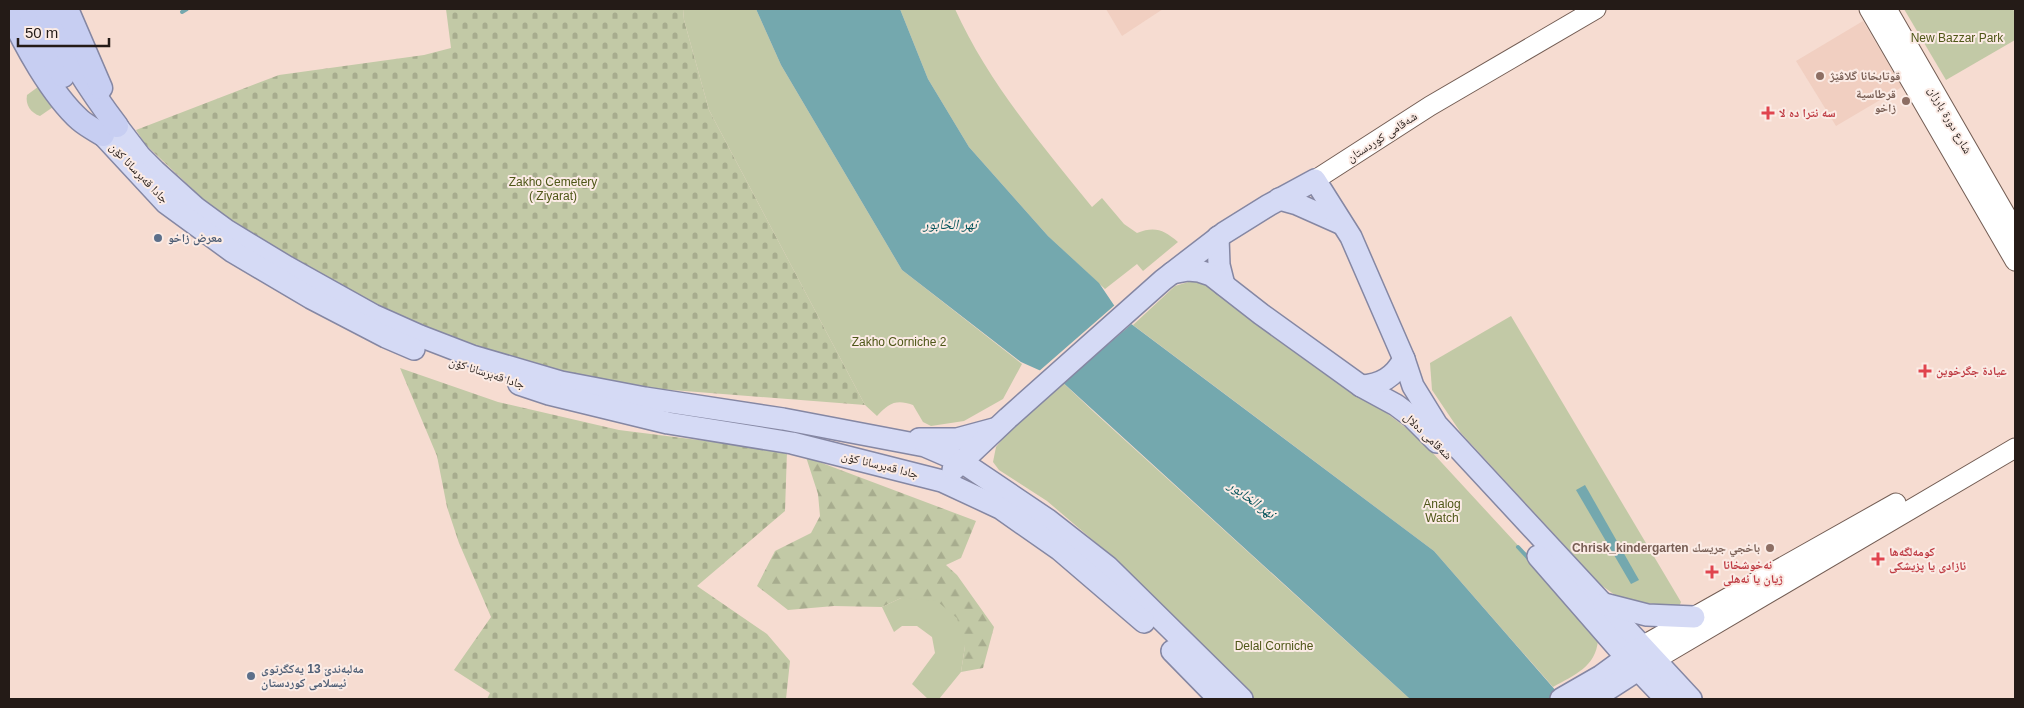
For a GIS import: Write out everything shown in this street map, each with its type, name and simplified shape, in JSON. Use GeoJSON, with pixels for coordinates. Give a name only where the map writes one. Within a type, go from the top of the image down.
{"type":"FeatureCollection","features":[{"type":"Feature","properties":{"kind":"highway"},"geometry":{"type":"LineString","coordinates":[[9,9],[25,44],[61,99],[80,121],[110,130]]}},
{"type":"Feature","properties":{"kind":"highway"},"geometry":{"type":"LineString","coordinates":[[28,9],[53,42]]}},
{"type":"Feature","properties":{"kind":"highway"},"geometry":{"type":"LineString","coordinates":[[45,9],[57,68],[110,130]]}},
{"type":"Feature","properties":{"kind":"highway"},"geometry":{"type":"LineString","coordinates":[[67,9],[110,130]]}},
{"type":"Feature","properties":{"kind":"main road","name":"شەقامی کوردستان"},"geometry":{"type":"LineString","coordinates":[[937,480],[962,462],[1003,423],[1168,277],[1218,237],[1279,199],[1315,180],[1430,106],[1596,9]]}},
{"type":"Feature","properties":{"kind":"main road","name":"شارع دورة بارزان"},"geometry":{"type":"LineString","coordinates":[[1869,9],[2015,261]]}},
{"type":"Feature","properties":{"kind":"main road","name":"شارع دورة بارزان"},"geometry":{"type":"LineString","coordinates":[[1887,9],[2015,231]]}},
{"type":"Feature","properties":{"kind":"main road","name":"جادا قەبرسانا کۆن"},"geometry":{"type":"LineString","coordinates":[[110,130],[196,208],[226,230],[286,268],[355,306],[420,336],[472,356],[561,382],[890,439],[925,446],[962,462],[1048,520],[1108,567],[1242,699]]}},
{"type":"Feature","properties":{"kind":"main road","name":"جادا قەبرسانا کۆن"},"geometry":{"type":"LineString","coordinates":[[110,130],[166,203],[232,252],[310,298],[393,340],[549,394],[668,423],[792,443],[937,480],[1000,508],[1060,550],[1140,617],[1219,699]]}},
{"type":"Feature","properties":{"kind":"main road","name":"شەقامی دەلال"},"geometry":{"type":"LineString","coordinates":[[1315,180],[1351,237],[1420,400],[1437,425],[1599,613]]}},
{"type":"Feature","properties":{"kind":"main road"},"geometry":{"type":"LineString","coordinates":[[1279,199],[1297,204],[1342,224]]}},
{"type":"Feature","properties":{"kind":"main road"},"geometry":{"type":"LineString","coordinates":[[1218,237],[1219,265],[1224,285]]}},
{"type":"Feature","properties":{"kind":"main road","name":"شەقامی دەلال"},"geometry":{"type":"LineString","coordinates":[[1168,277],[1188,270],[1211,275],[1361,386],[1396,405],[1426,430],[1599,613]]}},
{"type":"Feature","properties":{"kind":"main road"},"geometry":{"type":"LineString","coordinates":[[1361,386],[1382,382],[1392,376],[1404,359]]}},
{"type":"Feature","properties":{"kind":"main road"},"geometry":{"type":"LineString","coordinates":[[890,439],[957,439],[1003,423]]}},
{"type":"Feature","properties":{"kind":"main road"},"geometry":{"type":"LineString","coordinates":[[1561,699],[1602,687],[1694,617],[2015,437]]}},
{"type":"Feature","properties":{"kind":"main road"},"geometry":{"type":"LineString","coordinates":[[1640,658],[2015,448]]}},
{"type":"Feature","properties":{"kind":"main road"},"geometry":{"type":"LineString","coordinates":[[1599,613],[1694,617]]}},
{"type":"Feature","properties":{"kind":"main road"},"geometry":{"type":"LineString","coordinates":[[1599,613],[1640,658],[1691,699]]}},
{"type":"Feature","properties":{"kind":"main road"},"geometry":{"type":"LineString","coordinates":[[1599,613],[1604,648],[1602,687]]}},
{"type":"Feature","properties":{"kind":"main road"},"geometry":{"type":"LineString","coordinates":[[1640,658],[1666,699]]}},
{"type":"Feature","properties":{"kind":"main road"},"geometry":{"type":"LineString","coordinates":[[1602,687],[1639,692],[1660,699]]}},
{"type":"Feature","properties":{"kind":"shaded area"},"geometry":{"type":"Polygon","coordinates":[[[1106,9],[1163,9],[1122,36],[1106,9]]]}},
{"type":"Feature","properties":{"kind":"shaded area"},"geometry":{"type":"Polygon","coordinates":[[[1863,21],[1902,87],[1836,126],[1796,61],[1863,21]]]}},
{"type":"Feature","properties":{"kind":"green space","name":"Zakho Cemetery ( Ziyarat)"},"geometry":{"type":"Polygon","coordinates":[[[446,9],[683,9],[684,20],[709,110],[865,405],[621,386],[469,348],[296,266],[220,215],[145,144],[136,130],[279,75],[424,55],[451,48],[446,9]]]}},
{"type":"Feature","properties":{"kind":"green space","name":"Zakho Corniche 2"},"geometry":{"type":"Polygon","coordinates":[[[683,9],[756,9],[781,65],[902,270],[1022,364],[1003,399],[964,421],[931,426],[923,422],[913,405],[902,402],[893,403],[877,416],[865,405],[709,110],[684,20],[683,9]]]}},
{"type":"Feature","properties":{"kind":"green space"},"geometry":{"type":"Polygon","coordinates":[[[900,9],[955,9],[968,36],[999,87],[1035,136],[1092,207],[1102,198],[1124,224],[1137,233],[1159,230],[1178,242],[1143,271],[1137,264],[1105,289],[1048,236],[969,147],[928,79],[900,9]]]}},
{"type":"Feature","properties":{"kind":"green space","name":"New Bazzar Park"},"geometry":{"type":"Polygon","coordinates":[[[1904,9],[2013,9],[2015,13],[2015,40],[1946,80],[1904,9]]]}},
{"type":"Feature","properties":{"kind":"green space"},"geometry":{"type":"Polygon","coordinates":[[[42,84],[56,105],[40,116],[29,108],[27,95],[42,84]]]}},
{"type":"Feature","properties":{"kind":"green space","name":"Analog Watch"},"geometry":{"type":"Polygon","coordinates":[[[1195,280],[1210,285],[1345,387],[1384,411],[1418,437],[1586,619],[1598,640],[1593,657],[1588,664],[1576,674],[1553,687],[1434,551],[1133,325],[1175,286],[1195,280]]]}},
{"type":"Feature","properties":{"kind":"green space"},"geometry":{"type":"Polygon","coordinates":[[[1511,316],[1681,602],[1679,607],[1622,600],[1601,585],[1461,433],[1432,390],[1430,363],[1511,316]]]}},
{"type":"Feature","properties":{"kind":"green space"},"geometry":{"type":"Polygon","coordinates":[[[400,368],[498,402],[619,430],[787,451],[785,511],[697,586],[767,634],[790,661],[786,699],[487,699],[490,693],[454,670],[491,617],[459,543],[447,507],[437,456],[400,368]]]}},
{"type":"Feature","properties":{"kind":"green space","name":"Delal Corniche"},"geometry":{"type":"Polygon","coordinates":[[[1059,379],[1410,699],[1253,699],[1108,553],[1047,501],[999,470],[993,462],[996,447],[1015,424],[1059,379]]]}},
{"type":"Feature","properties":{"kind":"green space"},"geometry":{"type":"Polygon","coordinates":[[[806,457],[976,521],[961,558],[946,565],[957,575],[994,627],[983,668],[961,672],[965,646],[901,598],[882,607],[834,606],[788,610],[757,586],[775,551],[811,533],[820,516],[818,494],[806,457]]]}},
{"type":"Feature","properties":{"kind":"green space"},"geometry":{"type":"Polygon","coordinates":[[[901,598],[937,601],[957,618],[965,646],[961,672],[939,699],[928,699],[912,684],[935,653],[932,637],[917,626],[902,626],[894,632],[882,607],[901,598]]]}},
{"type":"Feature","properties":{"kind":"water","name":"نهر الخابور"},"geometry":{"type":"Polygon","coordinates":[[[756,9],[900,9],[928,79],[969,147],[1048,236],[1099,283],[1122,317],[1434,551],[1563,699],[1410,699],[1059,379],[1021,362],[902,270],[781,65],[756,9]]]}},
{"type":"Feature","properties":{"kind":"water"},"geometry":{"type":"Polygon","coordinates":[[[1585,485],[1639,580],[1631,584],[1576,490],[1585,485]]]}},
{"type":"Feature","properties":{"kind":"pier"},"geometry":{"type":"Polygon","coordinates":[[[1116,304],[1124,315],[1134,322],[1061,385],[1038,372],[1116,304]]]}},
{"type":"Feature","properties":{"kind":"waterway"},"geometry":{"type":"LineString","coordinates":[[182,12],[187,9]]}},
{"type":"Feature","properties":{"kind":"waterway"},"geometry":{"type":"LineString","coordinates":[[1518,547],[1530,560]]}},
{"type":"Feature","properties":{"kind":"place","name":"قوتابخانا گلاڤێژ"},"geometry":{"type":"Point","coordinates":[1820,76]}},
{"type":"Feature","properties":{"kind":"place","name":"قرطاسية زاخو"},"geometry":{"type":"Point","coordinates":[1906,101]}},
{"type":"Feature","properties":{"kind":"place","name":"سه نترا ده لا"},"geometry":{"type":"Point","coordinates":[1768,113]}},
{"type":"Feature","properties":{"kind":"place","name":"معرض زاخو"},"geometry":{"type":"Point","coordinates":[158,238]}},
{"type":"Feature","properties":{"kind":"place","name":"عيادة جگرخوين"},"geometry":{"type":"Point","coordinates":[1925,371]}},
{"type":"Feature","properties":{"kind":"place","name":"Chrisk_kindergarten باخجي جريسك"},"geometry":{"type":"Point","coordinates":[1770,548]}},
{"type":"Feature","properties":{"kind":"place","name":"کومەلگەھا ئازادی یا پزیشکی"},"geometry":{"type":"Point","coordinates":[1878,559]}},
{"type":"Feature","properties":{"kind":"place","name":"نەخوشخانا ژيان يا ئەهلى"},"geometry":{"type":"Point","coordinates":[1712,572]}},
{"type":"Feature","properties":{"kind":"place","name":"مەلبەندێ 13 یەکگرتوی ئیسلامی کوردستان"},"geometry":{"type":"Point","coordinates":[251,676]}}]}
